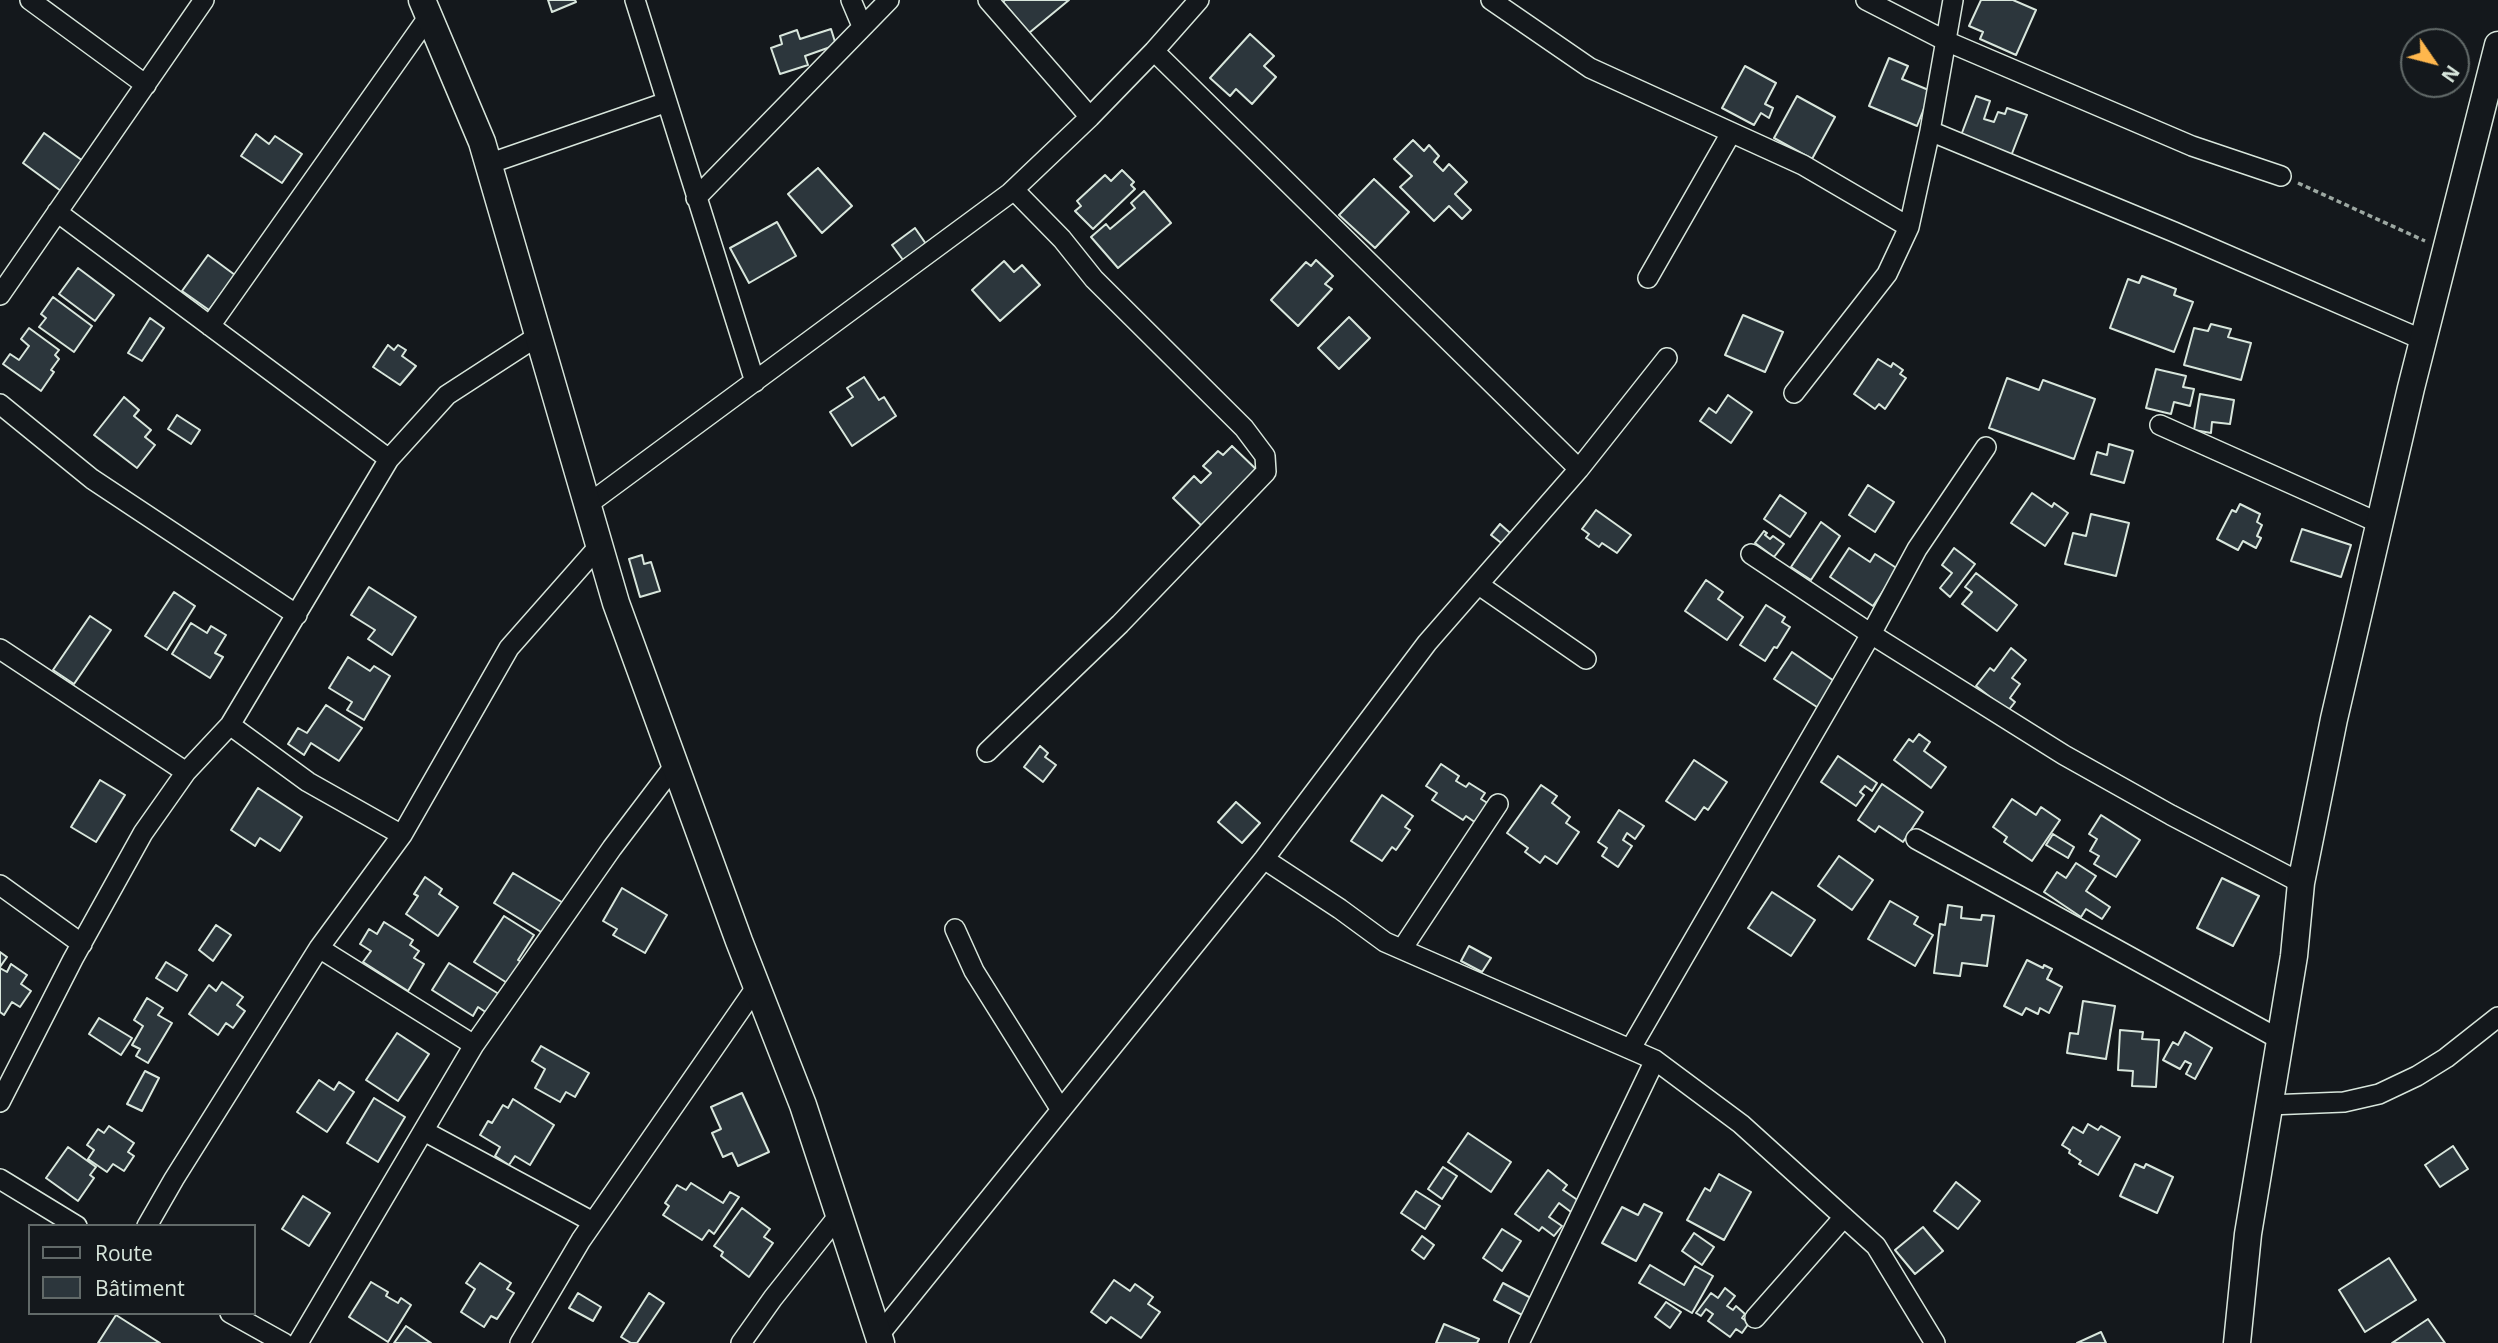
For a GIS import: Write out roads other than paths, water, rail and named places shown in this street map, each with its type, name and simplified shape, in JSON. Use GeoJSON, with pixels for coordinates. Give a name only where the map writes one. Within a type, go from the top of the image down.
{"type":"FeatureCollection","features":[{"type":"Feature","properties":{"kind":"street"},"geometry":{"type":"LineString","coordinates":[[30,0],[146,85]]}},
{"type":"Feature","properties":{"kind":"street"},"geometry":{"type":"LineString","coordinates":[[0,295],[204,0]]}},
{"type":"Feature","properties":{"kind":"street"},"geometry":{"type":"LineString","coordinates":[[635,0],[755,382]]}},
{"type":"Feature","properties":{"kind":"street"},"geometry":{"type":"LineString","coordinates":[[851,0],[862,26]]}},
{"type":"Feature","properties":{"kind":"street"},"geometry":{"type":"LineString","coordinates":[[696,198],[889,0]]}},
{"type":"Feature","properties":{"kind":"street"},"geometry":{"type":"LineString","coordinates":[[988,0],[1090,117]]}},
{"type":"Feature","properties":{"kind":"street"},"geometry":{"type":"LineString","coordinates":[[587,505],[1014,190],[1090,117],[1199,0]]}},
{"type":"Feature","properties":{"kind":"street"},"geometry":{"type":"LineString","coordinates":[[1491,0],[1590,68],[1803,165],[1909,227]]}},
{"type":"Feature","properties":{"kind":"street"},"geometry":{"type":"LineString","coordinates":[[1866,0],[1946,41],[2192,146],[2281,176]]}},
{"type":"Feature","properties":{"kind":"street"},"geometry":{"type":"LineString","coordinates":[[1794,393],[1887,274],[1909,227],[1930,131],[1953,0]]}},
{"type":"Feature","properties":{"kind":"street"},"geometry":{"type":"LineString","coordinates":[[425,8],[482,142],[616,603],[803,1105],[880,1339]]}},
{"type":"Feature","properties":{"kind":"street"},"geometry":{"type":"LineString","coordinates":[[210,326],[425,8]]}},
{"type":"Feature","properties":{"kind":"street"},"geometry":{"type":"LineString","coordinates":[[2237,1343],[2248,1234],[2294,956],[2301,883],[2334,719],[2379,523],[2498,45]]}},
{"type":"Feature","properties":{"kind":"street"},"geometry":{"type":"LineString","coordinates":[[1154,51],[1579,469]]}},
{"type":"Feature","properties":{"kind":"street"},"geometry":{"type":"LineString","coordinates":[[488,164],[667,102]]}},
{"type":"Feature","properties":{"kind":"street"},"geometry":{"type":"LineString","coordinates":[[1930,131],[2174,232],[2423,340]]}},
{"type":"Feature","properties":{"kind":"street"},"geometry":{"type":"LineString","coordinates":[[1648,278],[1731,133]]}},
{"type":"Feature","properties":{"kind":"street"},"geometry":{"type":"LineString","coordinates":[[988,752],[1120,624],[1266,471],[1265,456],[1244,428],[1094,279],[1062,239],[1014,190]]}},
{"type":"Feature","properties":{"kind":"street"},"geometry":{"type":"LineString","coordinates":[[57,212],[389,459]]}},
{"type":"Feature","properties":{"kind":"street"},"geometry":{"type":"LineString","coordinates":[[0,1102],[143,833],[186,772],[230,725],[389,459],[447,395],[538,336]]}},
{"type":"Feature","properties":{"kind":"street"},"geometry":{"type":"LineString","coordinates":[[880,1339],[1264,859],[1427,643],[1579,469],[1667,358]]}},
{"type":"Feature","properties":{"kind":"street"},"geometry":{"type":"LineString","coordinates":[[0,404],[92,480],[297,615]]}},
{"type":"Feature","properties":{"kind":"street"},"geometry":{"type":"LineString","coordinates":[[2160,425],[2379,523]]}},
{"type":"Feature","properties":{"kind":"street"},"geometry":{"type":"LineString","coordinates":[[1630,1048],[1871,634],[1917,549],[1986,447]]}},
{"type":"Feature","properties":{"kind":"street"},"geometry":{"type":"LineString","coordinates":[[149,1224],[174,1179],[319,948],[402,835],[509,648],[599,546]]}},
{"type":"Feature","properties":{"kind":"street"},"geometry":{"type":"LineString","coordinates":[[1751,554],[1871,634],[2064,755],[2301,883]]}},
{"type":"Feature","properties":{"kind":"street"},"geometry":{"type":"LineString","coordinates":[[1479,585],[1586,659]]}},
{"type":"Feature","properties":{"kind":"street"},"geometry":{"type":"LineString","coordinates":[[0,649],[186,772]]}},
{"type":"Feature","properties":{"kind":"street"},"geometry":{"type":"LineString","coordinates":[[230,725],[308,782],[402,835]]}},
{"type":"Feature","properties":{"kind":"street"},"geometry":{"type":"LineString","coordinates":[[298,1343],[474,1045],[612,848],[675,765]]}},
{"type":"Feature","properties":{"kind":"street"},"geometry":{"type":"LineString","coordinates":[[1402,949],[1498,804]]}},
{"type":"Feature","properties":{"kind":"street"},"geometry":{"type":"LineString","coordinates":[[1916,839],[2279,1039]]}},
{"type":"Feature","properties":{"kind":"street"},"geometry":{"type":"LineString","coordinates":[[1264,859],[1340,908],[1385,942],[1655,1060],[1741,1124],[1876,1246],[1934,1343]]}},
{"type":"Feature","properties":{"kind":"street"},"geometry":{"type":"LineString","coordinates":[[0,885],[82,944]]}},
{"type":"Feature","properties":{"kind":"street"},"geometry":{"type":"LineString","coordinates":[[955,929],[974,971],[1061,1110]]}},
{"type":"Feature","properties":{"kind":"street"},"geometry":{"type":"LineString","coordinates":[[319,948],[474,1045]]}},
{"type":"Feature","properties":{"kind":"street"},"geometry":{"type":"LineString","coordinates":[[520,1343],[593,1222],[757,986]]}},
{"type":"Feature","properties":{"kind":"street"},"geometry":{"type":"LineString","coordinates":[[2269,1105],[2344,1102],[2379,1094],[2417,1076],[2446,1058],[2498,1017]]}},
{"type":"Feature","properties":{"kind":"street"},"geometry":{"type":"LineString","coordinates":[[1519,1343],[1655,1060]]}},
{"type":"Feature","properties":{"kind":"street"},"geometry":{"type":"LineString","coordinates":[[424,1130],[593,1222]]}},
{"type":"Feature","properties":{"kind":"street"},"geometry":{"type":"LineString","coordinates":[[0,1179],[75,1224]]}},
{"type":"Feature","properties":{"kind":"street"},"geometry":{"type":"LineString","coordinates":[[741,1343],[839,1215]]}},
{"type":"Feature","properties":{"kind":"street"},"geometry":{"type":"LineString","coordinates":[[1755,1318],[1844,1217]]}},
{"type":"Feature","properties":{"kind":"street"},"geometry":{"type":"LineString","coordinates":[[234,1315],[284,1343]]}}]}
